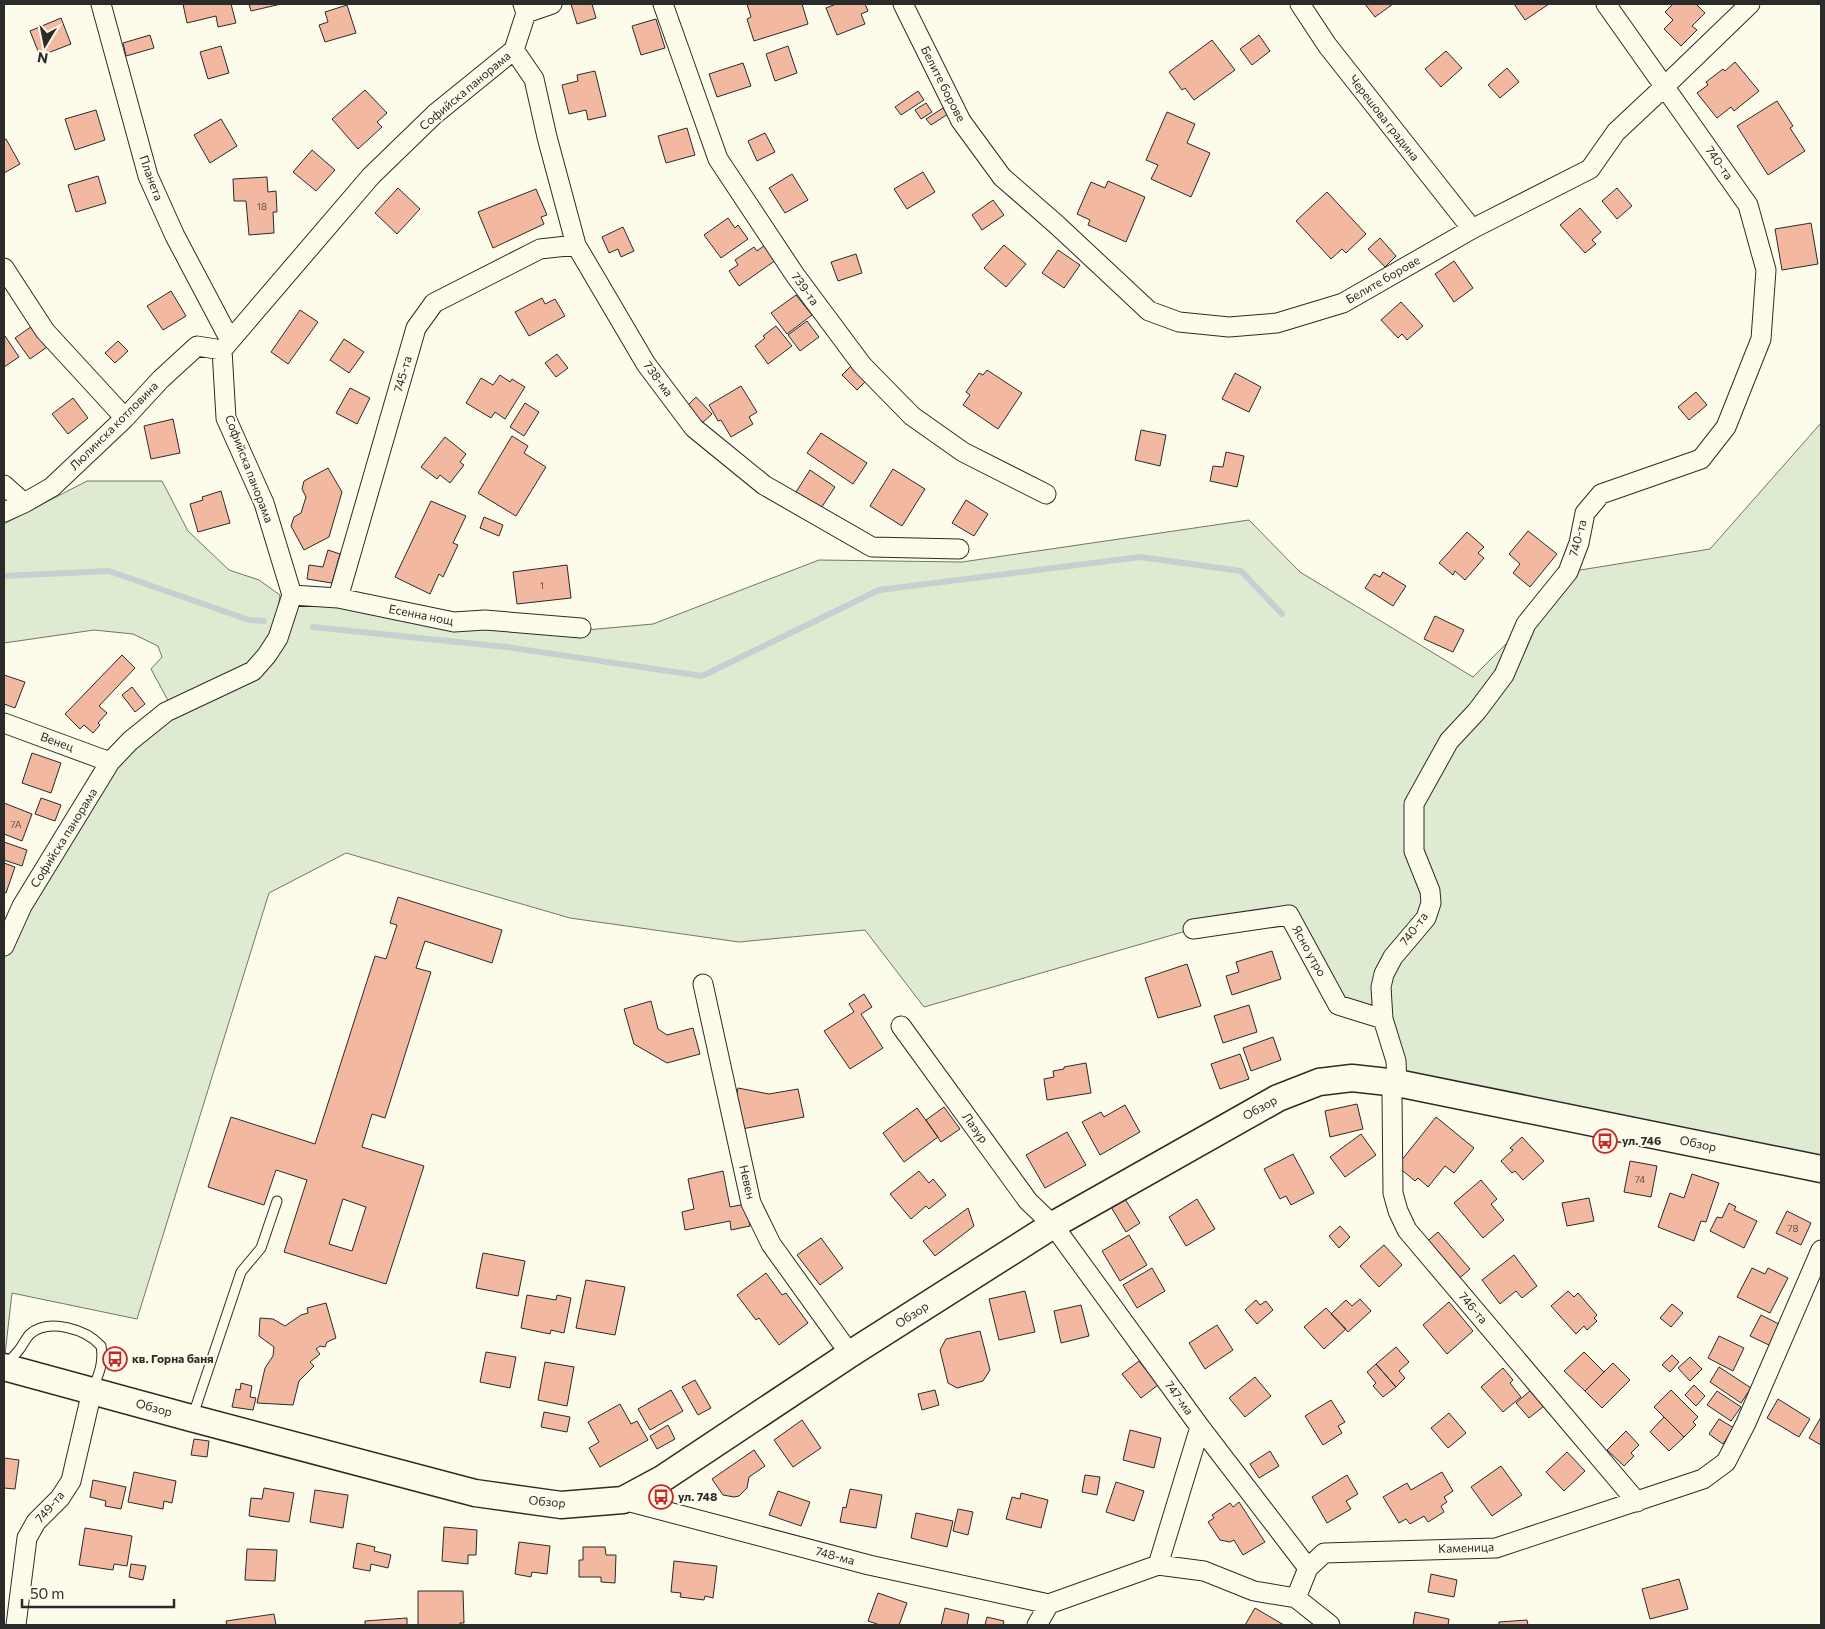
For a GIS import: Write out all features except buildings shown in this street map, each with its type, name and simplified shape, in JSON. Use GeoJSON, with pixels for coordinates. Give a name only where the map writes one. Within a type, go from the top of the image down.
{"type":"FeatureCollection","features":[{"type":"Feature","properties":{"kind":"street","name":"Планета"},"geometry":{"type":"LineString","coordinates":[[101,4],[148,176],[226,345]]}},
{"type":"Feature","properties":{"kind":"street"},"geometry":{"type":"LineString","coordinates":[[514,50],[525,8],[552,4]]}},
{"type":"Feature","properties":{"kind":"street","name":"739-та"},"geometry":{"type":"LineString","coordinates":[[663,4],[718,159],[795,275],[862,365],[912,416],[963,452],[1046,494]]}},
{"type":"Feature","properties":{"kind":"street","name":"Белите борове"},"geometry":{"type":"LineString","coordinates":[[903,4],[961,121],[1002,177],[1051,219],[1149,311],[1179,322],[1229,327],[1277,323],[1343,303],[1472,230],[1590,168],[1616,132],[1750,4]]}},
{"type":"Feature","properties":{"kind":"street","name":"Черешова градина"},"geometry":{"type":"LineString","coordinates":[[1300,4],[1327,46],[1472,230]]}},
{"type":"Feature","properties":{"kind":"street","name":"740-та"},"geometry":{"type":"LineString","coordinates":[[1397,1082],[1396,1061],[1383,1018],[1381,987],[1384,974],[1392,957],[1426,918],[1431,903],[1430,891],[1414,851],[1414,804],[1449,741],[1477,711],[1504,676],[1526,624],[1568,572],[1579,543],[1585,513],[1601,494],[1701,459],[1726,427],[1761,339],[1766,270],[1748,205],[1606,4]]}},
{"type":"Feature","properties":{"kind":"street","name":"Софийска панорама"},"geometry":{"type":"LineString","coordinates":[[4,946],[22,906],[110,762],[136,736],[166,712],[253,671],[278,638],[292,595],[264,502],[226,418],[226,345],[371,176],[435,114],[514,50]]}},
{"type":"Feature","properties":{"kind":"street","name":"738-ма"},"geometry":{"type":"LineString","coordinates":[[514,50],[534,79],[576,245],[646,364],[694,428],[764,485],[872,547],[959,549]]}},
{"type":"Feature","properties":{"kind":"street","name":"745-та"},"geometry":{"type":"LineString","coordinates":[[338,598],[416,328],[434,302],[540,249],[576,245]]}},
{"type":"Feature","properties":{"kind":"street"},"geometry":{"type":"LineString","coordinates":[[4,268],[45,331],[125,418]]}},
{"type":"Feature","properties":{"kind":"street","name":"Люлинска котловина"},"geometry":{"type":"LineString","coordinates":[[4,512],[52,487],[197,346],[226,345]]}},
{"type":"Feature","properties":{"kind":"street"},"geometry":{"type":"LineString","coordinates":[[4,485],[24,503]]}},
{"type":"Feature","properties":{"kind":"street","name":"Есенна нощ"},"geometry":{"type":"LineString","coordinates":[[292,595],[338,598],[454,622],[485,620],[581,628]]}},
{"type":"Feature","properties":{"kind":"street","name":"Венец"},"geometry":{"type":"LineString","coordinates":[[4,723],[110,762]]}},
{"type":"Feature","properties":{"kind":"street","name":"Ясно утро"},"geometry":{"type":"LineString","coordinates":[[1193,929],[1289,915],[1338,1005],[1383,1018]]}},
{"type":"Feature","properties":{"kind":"street","name":"Невен"},"geometry":{"type":"LineString","coordinates":[[703,984],[752,1203],[771,1244],[850,1354]]}},
{"type":"Feature","properties":{"kind":"street","name":"Лазур"},"geometry":{"type":"LineString","coordinates":[[901,1026],[1028,1201],[1054,1225]]}},
{"type":"Feature","properties":{"kind":"street","name":"Обзор"},"geometry":{"type":"LineString","coordinates":[[4,1366],[475,1493],[561,1505],[623,1500],[662,1479],[850,1354],[1054,1225],[1278,1098],[1319,1082],[1352,1078],[1397,1082],[1821,1169]]}},
{"type":"Feature","properties":{"kind":"street","name":"746-та"},"geometry":{"type":"LineString","coordinates":[[1397,1082],[1392,1096],[1393,1194],[1398,1211],[1407,1230],[1637,1502]]}},
{"type":"Feature","properties":{"kind":"street","name":"747-ма"},"geometry":{"type":"LineString","coordinates":[[1054,1225],[1200,1427],[1308,1568]]}},
{"type":"Feature","properties":{"kind":"street","name":"Каменица"},"geometry":{"type":"LineString","coordinates":[[1296,1598],[1308,1568],[1324,1553],[1496,1548],[1704,1478],[1726,1462],[1746,1423],[1821,1250]]}},
{"type":"Feature","properties":{"kind":"street","name":"749-та"},"geometry":{"type":"LineString","coordinates":[[16,1625],[27,1538],[36,1522],[60,1498],[71,1481],[92,1391]]}},
{"type":"Feature","properties":{"kind":"street"},"geometry":{"type":"LineString","coordinates":[[1158,1565],[1200,1427]]}},
{"type":"Feature","properties":{"kind":"street","name":"748-ма"},"geometry":{"type":"LineString","coordinates":[[623,1500],[869,1565],[1049,1604]]}},
{"type":"Feature","properties":{"kind":"street"},"geometry":{"type":"LineString","coordinates":[[1037,1625],[1049,1604],[1158,1565],[1204,1571],[1254,1591],[1296,1598],[1330,1625]]}},
{"type":"Feature","properties":{"kind":"lane"},"geometry":{"type":"LineString","coordinates":[[192,1418],[241,1272],[261,1248],[277,1201]]}},
{"type":"Feature","properties":{"kind":"lane"},"geometry":{"type":"LineString","coordinates":[[4,1366],[18,1352],[29,1335],[40,1328],[61,1327],[85,1333],[101,1346],[103,1357],[92,1391]]}},
{"type":"Feature","properties":{"kind":"green space"},"geometry":{"type":"Polygon","coordinates":[[[1821,423],[1821,1169],[1397,1083],[1396,1061],[1383,1019],[1338,1005],[1289,915],[1193,929],[924,1007],[865,930],[739,942],[570,918],[346,853],[269,893],[137,1319],[12,1293],[4,1363],[4,961],[8,942],[110,762],[148,725],[172,708],[151,669],[162,657],[158,646],[133,634],[94,630],[4,643],[4,524],[87,481],[162,481],[188,531],[229,570],[259,580],[280,595],[275,632],[246,670],[176,707],[253,671],[278,638],[292,595],[338,598],[454,622],[488,621],[564,632],[653,624],[819,560],[962,562],[1249,520],[1300,572],[1473,677],[1526,624],[1568,572],[1710,549],[1821,423]]]}},
{"type":"Feature","properties":{"kind":"waterway"},"geometry":{"type":"LineString","coordinates":[[313,627],[506,647],[702,676],[879,590],[1140,557],[1241,571],[1282,614]]}},
{"type":"Feature","properties":{"kind":"waterway"},"geometry":{"type":"LineString","coordinates":[[4,576],[109,571],[249,620],[264,621]]}},
{"type":"Feature","properties":{"kind":"place","name":"ул. 746"},"geometry":{"type":"Point","coordinates":[1605,1141]}},
{"type":"Feature","properties":{"kind":"place","name":"кв. Горна баня"},"geometry":{"type":"Point","coordinates":[115,1359]}},
{"type":"Feature","properties":{"kind":"place","name":"ул. 748"},"geometry":{"type":"Point","coordinates":[661,1497]}}]}
